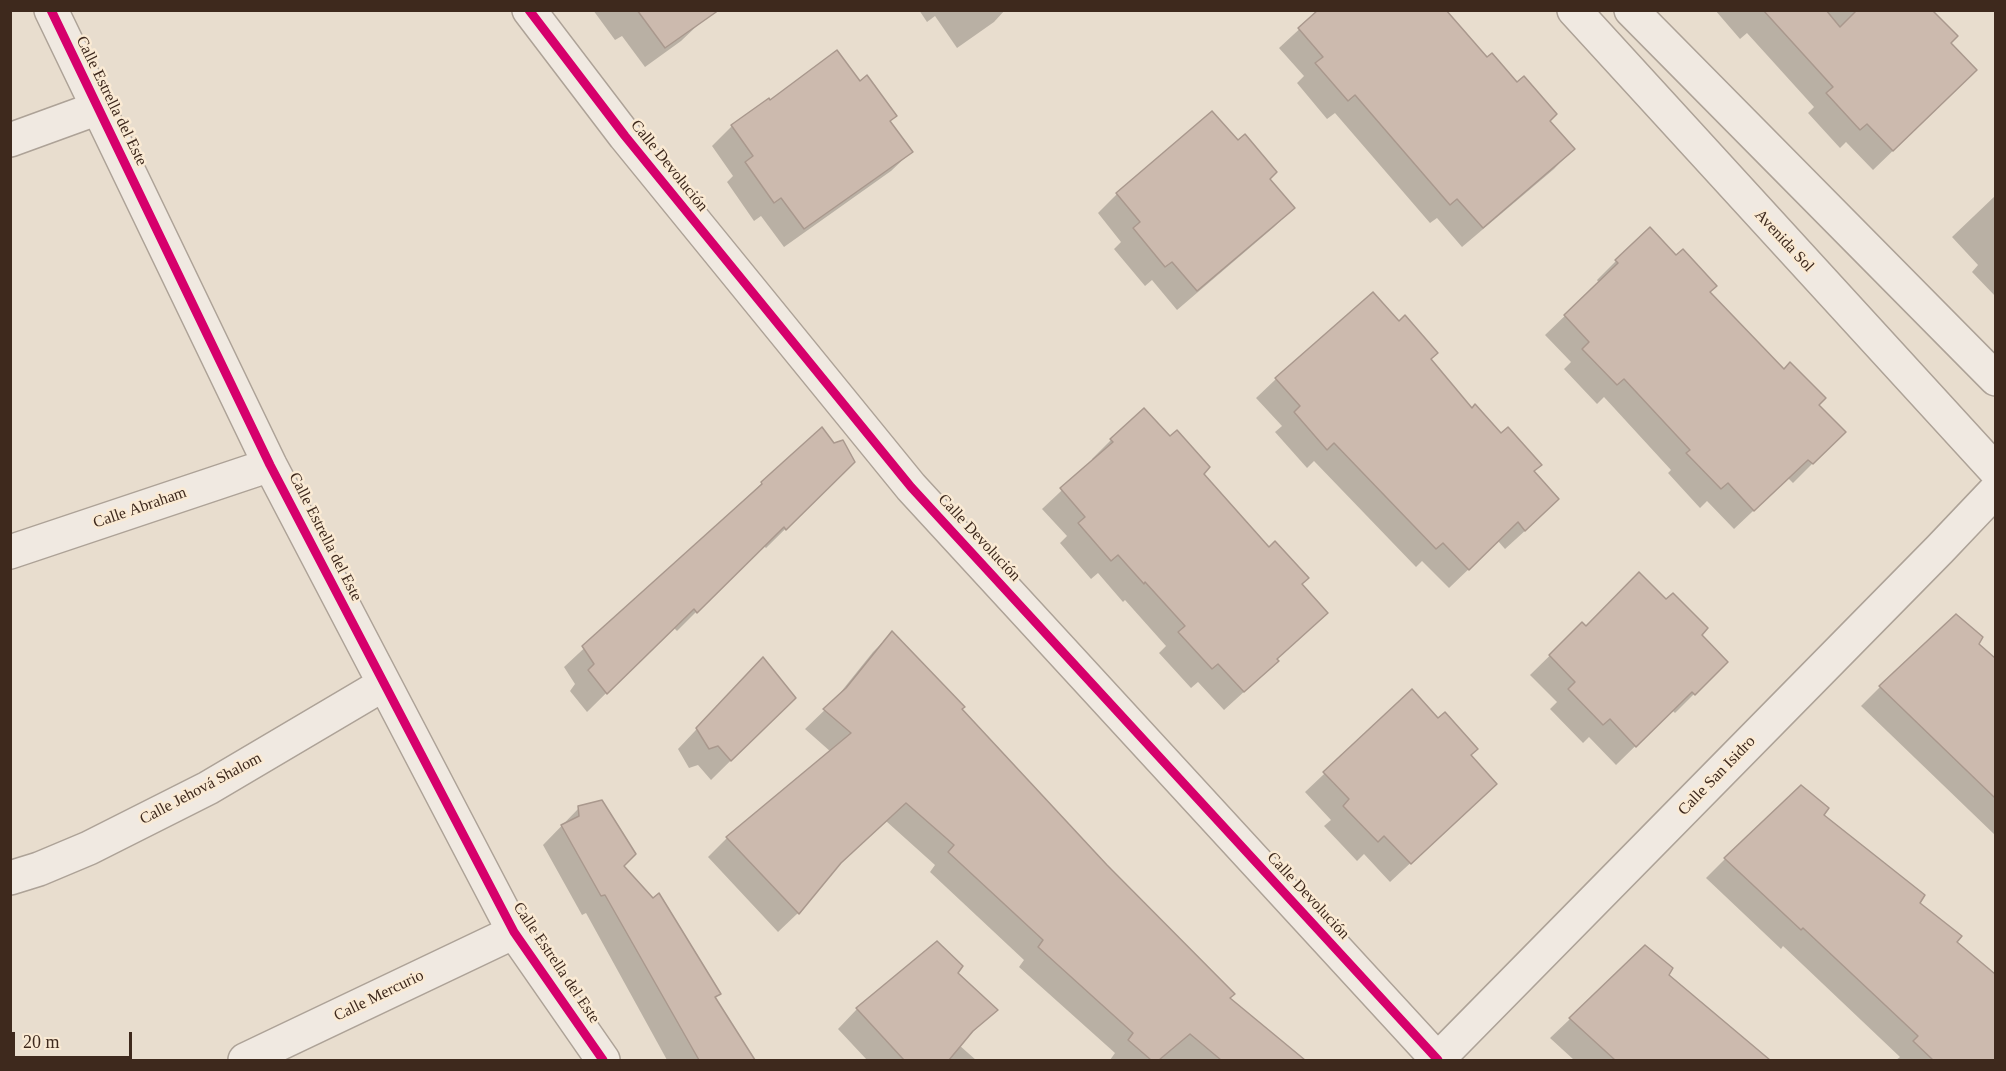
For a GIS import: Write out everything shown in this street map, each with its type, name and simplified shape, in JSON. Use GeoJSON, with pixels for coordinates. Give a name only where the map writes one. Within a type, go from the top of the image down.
{"type":"FeatureCollection","features":[{"type":"Feature","properties":{"kind":"street","name":"Calle Estrella del Este"},"geometry":{"type":"LineString","coordinates":[[51,10],[270,465],[514,932],[603,1060]]}},
{"type":"Feature","properties":{"kind":"street","name":"Calle Devolución"},"geometry":{"type":"LineString","coordinates":[[529,10],[633,145],[911,487],[1438,1060]]}},
{"type":"Feature","properties":{"kind":"street","name":"Avenida Sol"},"geometry":{"type":"LineString","coordinates":[[1574,10],[1605,47],[1995,471]]}},
{"type":"Feature","properties":{"kind":"street"},"geometry":{"type":"LineString","coordinates":[[1603,10],[1605,47]]}},
{"type":"Feature","properties":{"kind":"street"},"geometry":{"type":"LineString","coordinates":[[1631,10],[1995,379]]}},
{"type":"Feature","properties":{"kind":"street"},"geometry":{"type":"LineString","coordinates":[[10,140],[98,108]]}},
{"type":"Feature","properties":{"kind":"street","name":"Calle Abraham"},"geometry":{"type":"LineString","coordinates":[[10,552],[270,465]]}},
{"type":"Feature","properties":{"kind":"street","name":"Calle San Isidro"},"geometry":{"type":"LineString","coordinates":[[1438,1060],[1940,549],[1995,490]]}},
{"type":"Feature","properties":{"kind":"street","name":"Calle Jehová Shalom"},"geometry":{"type":"LineString","coordinates":[[10,878],[70,856],[214,785],[384,684]]}},
{"type":"Feature","properties":{"kind":"street","name":"Calle Mercurio"},"geometry":{"type":"LineString","coordinates":[[245,1060],[514,932]]}},
{"type":"Feature","properties":{"kind":"building"},"geometry":{"type":"Polygon","coordinates":[[[637,10],[719,10],[665,48],[637,10]]]}},
{"type":"Feature","properties":{"kind":"building"},"geometry":{"type":"Polygon","coordinates":[[[1318,10],[1446,10],[1487,57],[1492,53],[1517,82],[1524,76],[1557,114],[1550,121],[1575,149],[1483,228],[1457,199],[1450,205],[1355,95],[1348,101],[1315,63],[1323,57],[1298,28],[1318,10]]]}},
{"type":"Feature","properties":{"kind":"building"},"geometry":{"type":"Polygon","coordinates":[[[1763,10],[1826,10],[1840,27],[1857,10],[1932,10],[1958,36],[1951,43],[1977,70],[1893,151],[1867,124],[1860,130],[1826,93],[1833,87],[1763,10]]]}},
{"type":"Feature","properties":{"kind":"building"},"geometry":{"type":"Polygon","coordinates":[[[837,50],[860,81],[867,75],[897,116],[890,121],[913,152],[804,229],[781,198],[774,203],[745,162],[753,156],[731,125],[769,98],[770,100],[837,50]]]}},
{"type":"Feature","properties":{"kind":"building"},"geometry":{"type":"Polygon","coordinates":[[[1212,111],[1238,140],[1245,134],[1277,172],[1270,179],[1295,208],[1197,291],[1172,262],[1165,267],[1133,228],[1140,222],[1116,193],[1212,111]]]}},
{"type":"Feature","properties":{"kind":"building"},"geometry":{"type":"Polygon","coordinates":[[[1650,227],[1676,255],[1683,249],[1717,286],[1710,292],[1784,369],[1790,362],[1826,398],[1819,405],[1846,432],[1813,464],[1808,460],[1754,511],[1728,483],[1721,489],[1686,453],[1690,450],[1624,379],[1617,385],[1582,349],[1589,342],[1564,315],[1618,263],[1615,260],[1650,227]]]}},
{"type":"Feature","properties":{"kind":"building"},"geometry":{"type":"Polygon","coordinates":[[[1373,292],[1399,321],[1405,315],[1438,353],[1431,359],[1472,408],[1475,404],[1501,433],[1508,427],[1542,465],[1534,471],[1559,499],[1525,531],[1518,522],[1469,570],[1443,543],[1436,549],[1334,443],[1327,450],[1294,412],[1300,406],[1275,378],[1373,292]]]}},
{"type":"Feature","properties":{"kind":"building"},"geometry":{"type":"Polygon","coordinates":[[[1144,408],[1170,436],[1177,430],[1210,467],[1204,474],[1269,547],[1275,541],[1309,578],[1302,584],[1328,613],[1244,692],[1218,664],[1212,669],[1178,632],[1185,626],[1118,555],[1111,561],[1078,523],[1085,517],[1060,488],[1113,442],[1110,439],[1144,408]]]}},
{"type":"Feature","properties":{"kind":"building"},"geometry":{"type":"Polygon","coordinates":[[[822,427],[834,443],[843,440],[855,462],[786,530],[784,527],[697,613],[694,609],[607,694],[588,670],[594,664],[582,646],[822,427]]]}},
{"type":"Feature","properties":{"kind":"building"},"geometry":{"type":"Polygon","coordinates":[[[1639,572],[1666,599],[1673,593],[1708,628],[1702,635],[1728,662],[1695,695],[1692,692],[1636,747],[1610,719],[1603,725],[1568,689],[1575,682],[1549,655],[1582,622],[1586,626],[1639,572]]]}},
{"type":"Feature","properties":{"kind":"building"},"geometry":{"type":"Polygon","coordinates":[[[1956,614],[1983,637],[1979,644],[1995,658],[1995,798],[1879,686],[1956,614]]]}},
{"type":"Feature","properties":{"kind":"building"},"geometry":{"type":"Polygon","coordinates":[[[892,631],[965,707],[962,709],[1107,865],[1235,994],[1230,998],[1305,1060],[1221,1060],[1190,1034],[1159,1060],[1151,1060],[1128,1040],[1133,1033],[1038,947],[1043,940],[948,852],[954,845],[906,803],[841,863],[799,914],[726,837],[851,733],[823,709],[846,688],[892,631]]]}},
{"type":"Feature","properties":{"kind":"building"},"geometry":{"type":"Polygon","coordinates":[[[763,657],[796,698],[731,761],[718,746],[709,749],[696,728],[763,657]]]}},
{"type":"Feature","properties":{"kind":"building"},"geometry":{"type":"Polygon","coordinates":[[[1412,689],[1438,718],[1445,712],[1478,749],[1471,755],[1497,784],[1411,864],[1384,836],[1378,842],[1343,806],[1349,799],[1323,772],[1412,689]]]}},
{"type":"Feature","properties":{"kind":"building"},"geometry":{"type":"Polygon","coordinates":[[[1801,785],[1829,808],[1824,815],[1925,895],[1920,903],[1962,936],[1957,942],[1995,974],[1995,1060],[1933,1060],[1913,1041],[1918,1036],[1803,928],[1801,930],[1724,858],[1801,785]]]}},
{"type":"Feature","properties":{"kind":"building"},"geometry":{"type":"Polygon","coordinates":[[[602,800],[636,854],[624,866],[653,898],[659,893],[721,994],[715,997],[755,1060],[699,1060],[605,895],[601,896],[561,825],[579,816],[578,806],[602,800]]]}},
{"type":"Feature","properties":{"kind":"building"},"geometry":{"type":"Polygon","coordinates":[[[937,941],[963,966],[958,973],[998,1010],[973,1031],[949,1060],[904,1060],[856,1008],[937,941]]]}},
{"type":"Feature","properties":{"kind":"building"},"geometry":{"type":"Polygon","coordinates":[[[1645,945],[1673,968],[1669,975],[1770,1060],[1615,1060],[1569,1018],[1645,945]]]}},
{"type":"Feature","properties":{"kind":"cycle path"},"geometry":{"type":"LineString","coordinates":[[51,10],[270,465],[514,932],[603,1060]]}},
{"type":"Feature","properties":{"kind":"cycle path"},"geometry":{"type":"LineString","coordinates":[[529,10],[625,136],[911,487],[1438,1060]]}}]}
